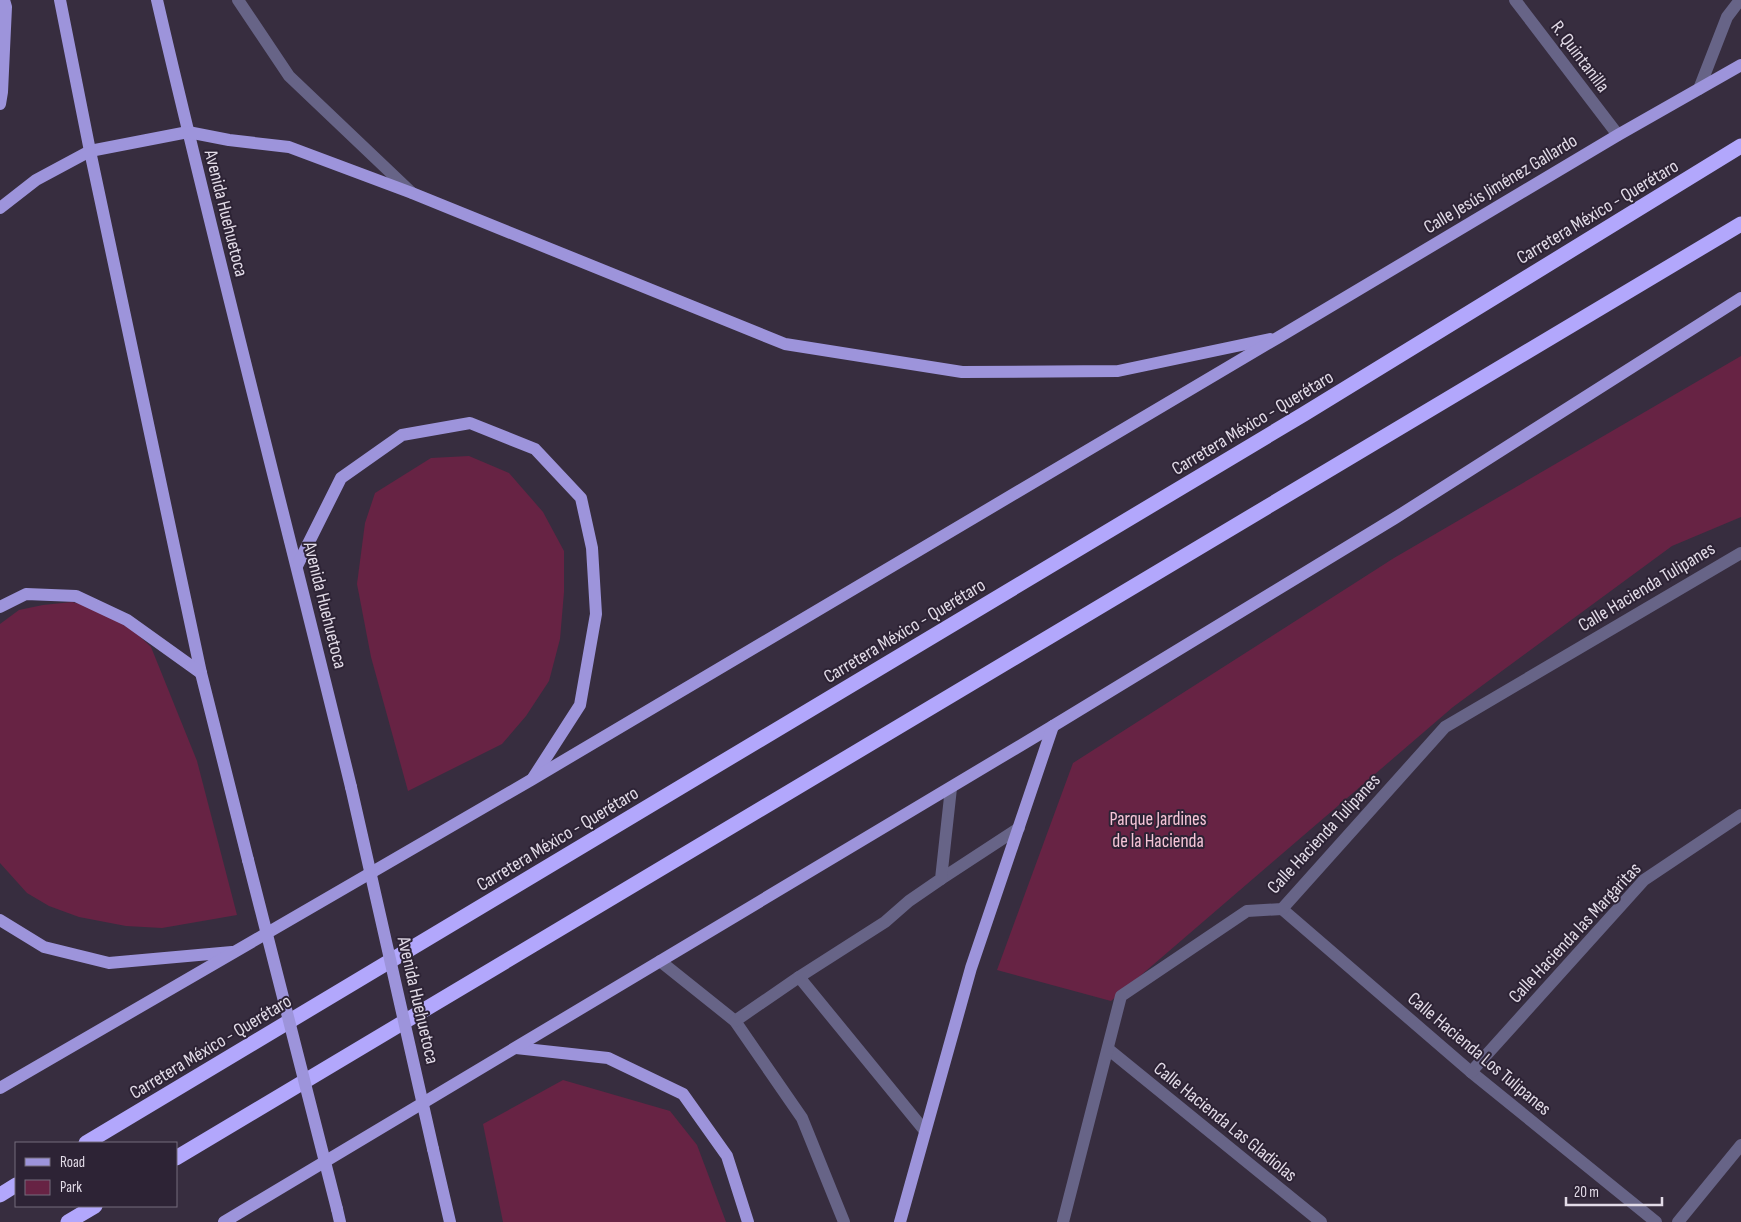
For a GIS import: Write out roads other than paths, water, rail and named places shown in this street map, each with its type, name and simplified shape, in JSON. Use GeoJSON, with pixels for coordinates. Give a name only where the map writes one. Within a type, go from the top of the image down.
{"type":"FeatureCollection","features":[{"type":"Feature","properties":{"kind":"highway","name":"Carretera México - Querétaro"},"geometry":{"type":"LineString","coordinates":[[88,1142],[1288,424],[1741,146]]}},
{"type":"Feature","properties":{"kind":"highway"},"geometry":{"type":"LineString","coordinates":[[178,1157],[1741,224]]}},
{"type":"Feature","properties":{"kind":"highway"},"geometry":{"type":"LineString","coordinates":[[0,1195],[15,1186]]}},
{"type":"Feature","properties":{"kind":"highway"},"geometry":{"type":"LineString","coordinates":[[68,1222],[93,1207]]}},
{"type":"Feature","properties":{"kind":"main road"},"geometry":{"type":"LineString","coordinates":[[0,104],[5,26],[4,0]]}},
{"type":"Feature","properties":{"kind":"main road"},"geometry":{"type":"LineString","coordinates":[[60,0],[90,151],[201,673],[340,1222]]}},
{"type":"Feature","properties":{"kind":"main road","name":"Avenida Huehuetoca"},"geometry":{"type":"LineString","coordinates":[[157,0],[351,787],[450,1222]]}},
{"type":"Feature","properties":{"kind":"main road","name":"Calle Jesús Jiménez Gallardo"},"geometry":{"type":"LineString","coordinates":[[0,1088],[531,780],[1279,338],[1618,134],[1741,65]]}},
{"type":"Feature","properties":{"kind":"main road"},"geometry":{"type":"LineString","coordinates":[[0,208],[36,180],[90,151],[188,132],[229,140],[289,147],[412,193],[784,344],[962,372],[1118,371],[1279,338]]}},
{"type":"Feature","properties":{"kind":"main road"},"geometry":{"type":"LineString","coordinates":[[224,1222],[951,788],[1395,518],[1741,298]]}},
{"type":"Feature","properties":{"kind":"main road"},"geometry":{"type":"LineString","coordinates":[[297,566],[341,478],[402,436],[470,423],[535,449],[581,498],[592,548],[596,614],[580,704],[531,780]]}},
{"type":"Feature","properties":{"kind":"main road"},"geometry":{"type":"LineString","coordinates":[[0,607],[26,594],[76,596],[127,620],[201,673]]}},
{"type":"Feature","properties":{"kind":"main road"},"geometry":{"type":"LineString","coordinates":[[900,1222],[971,968],[1053,726]]}},
{"type":"Feature","properties":{"kind":"main road"},"geometry":{"type":"LineString","coordinates":[[0,920],[44,947],[110,963],[237,951]]}},
{"type":"Feature","properties":{"kind":"main road"},"geometry":{"type":"LineString","coordinates":[[516,1048],[608,1058],[683,1094],[727,1156],[748,1222]]}},
{"type":"Feature","properties":{"kind":"street"},"geometry":{"type":"LineString","coordinates":[[238,0],[289,76],[412,193]]}},
{"type":"Feature","properties":{"kind":"street","name":"R. Quintanilla"},"geometry":{"type":"LineString","coordinates":[[1516,0],[1618,134]]}},
{"type":"Feature","properties":{"kind":"street"},"geometry":{"type":"LineString","coordinates":[[1699,89],[1727,17],[1740,0]]}},
{"type":"Feature","properties":{"kind":"street","name":"Calle Hacienda Tulipanes"},"geometry":{"type":"LineString","coordinates":[[1063,1222],[1121,996],[1247,911],[1282,909],[1445,727],[1741,553]]}},
{"type":"Feature","properties":{"kind":"street"},"geometry":{"type":"LineString","coordinates":[[941,878],[951,788]]}},
{"type":"Feature","properties":{"kind":"street","name":"Calle Hacienda las Margaritas"},"geometry":{"type":"LineString","coordinates":[[1471,1072],[1644,880],[1741,815]]}},
{"type":"Feature","properties":{"kind":"street"},"geometry":{"type":"LineString","coordinates":[[735,1020],[884,922],[941,878],[1019,828]]}},
{"type":"Feature","properties":{"kind":"street","name":"Calle Hacienda Los Tulipanes"},"geometry":{"type":"LineString","coordinates":[[1282,909],[1471,1072],[1656,1222]]}},
{"type":"Feature","properties":{"kind":"street"},"geometry":{"type":"LineString","coordinates":[[660,962],[735,1020],[802,1118],[844,1222]]}},
{"type":"Feature","properties":{"kind":"street"},"geometry":{"type":"LineString","coordinates":[[799,977],[925,1131]]}},
{"type":"Feature","properties":{"kind":"street","name":"Calle Hacienda Las Gladiolas"},"geometry":{"type":"LineString","coordinates":[[1108,1049],[1321,1222]]}},
{"type":"Feature","properties":{"kind":"street"},"geometry":{"type":"LineString","coordinates":[[1678,1222],[1741,1145]]}},
{"type":"Feature","properties":{"kind":"park label","name":"Parque Jardines de la Hacienda"},"geometry":{"type":"Point","coordinates":[1158,829]}}]}
